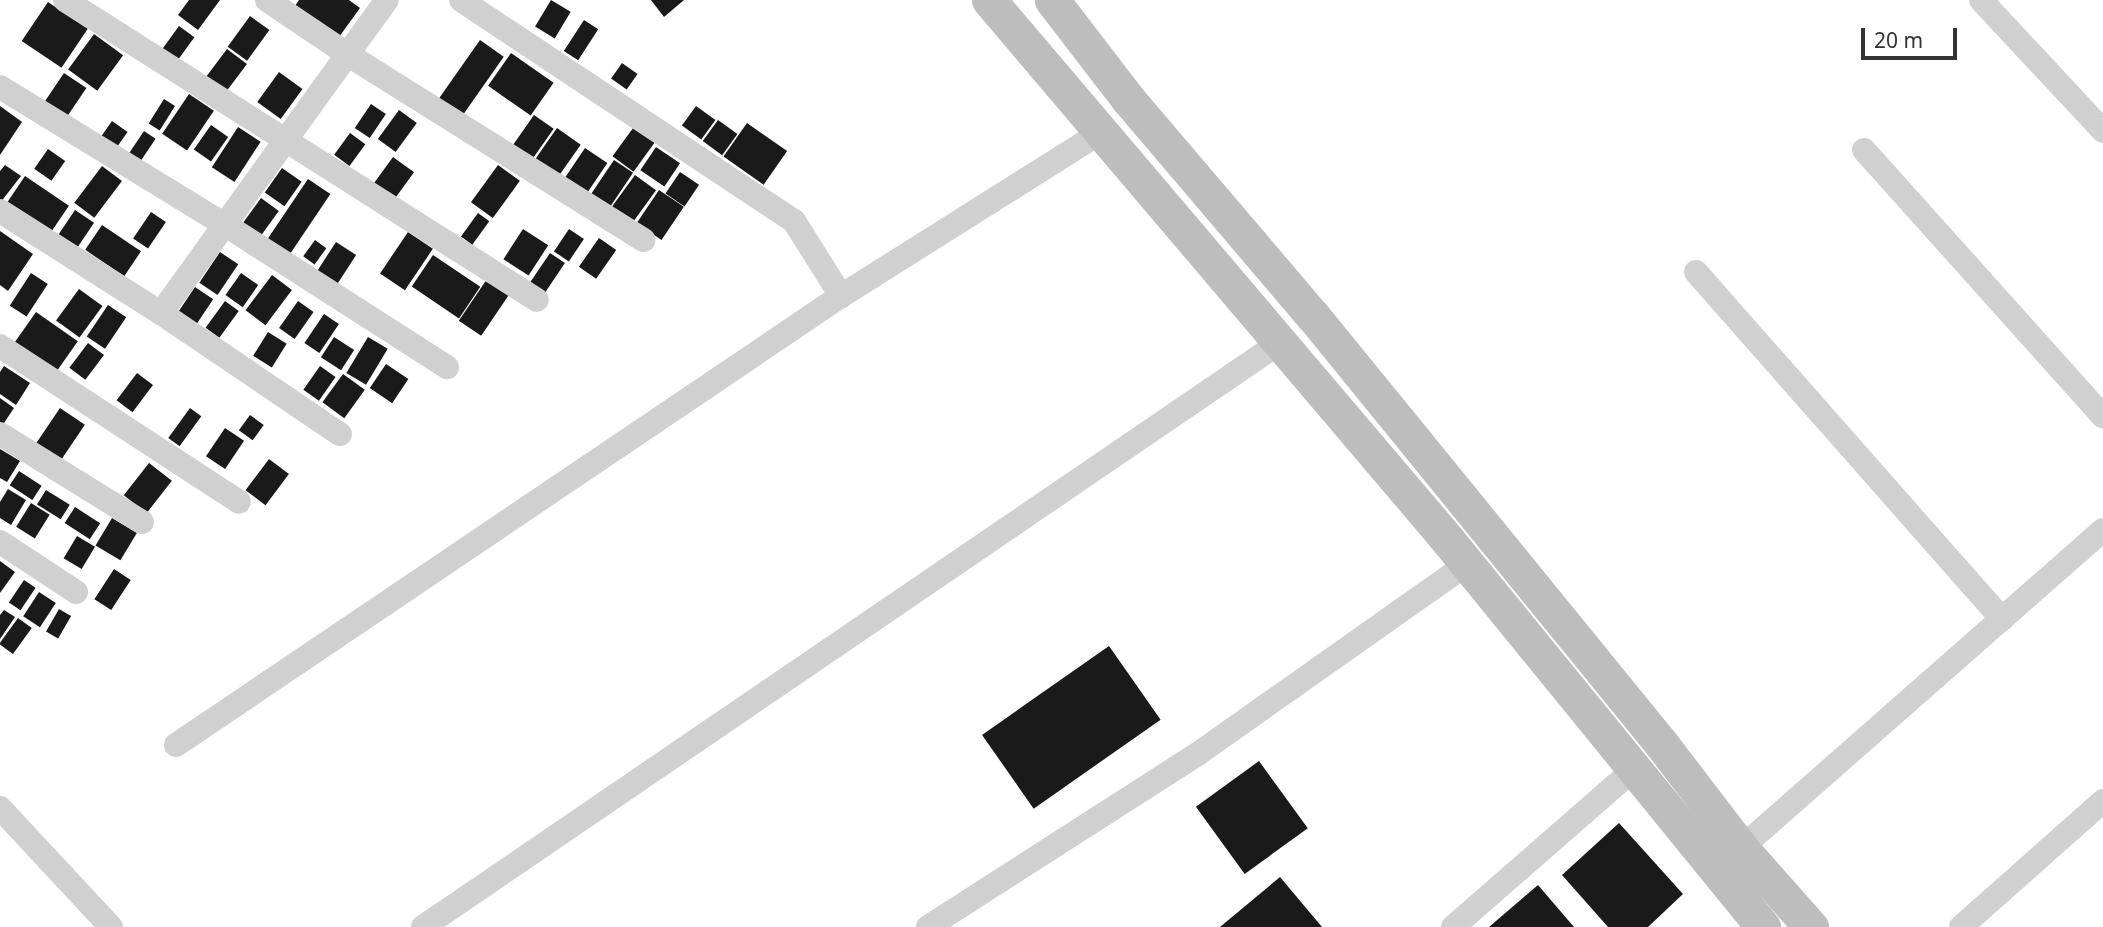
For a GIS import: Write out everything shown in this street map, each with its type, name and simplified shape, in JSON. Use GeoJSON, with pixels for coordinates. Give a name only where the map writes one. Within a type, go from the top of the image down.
{"type":"FeatureCollection","features":[{"type":"Feature","properties":{"kind":"main road"},"geometry":{"type":"LineString","coordinates":[[989,0],[1467,564],[1763,927]]}},
{"type":"Feature","properties":{"kind":"main road"},"geometry":{"type":"LineString","coordinates":[[1052,0],[1128,99],[1322,327],[1660,742],[1741,848],[1811,927]]}},
{"type":"Feature","properties":{"kind":"street"},"geometry":{"type":"LineString","coordinates":[[65,0],[286,143],[537,300]]}},
{"type":"Feature","properties":{"kind":"street"},"geometry":{"type":"LineString","coordinates":[[267,0],[347,54],[644,240]]}},
{"type":"Feature","properties":{"kind":"street"},"geometry":{"type":"LineString","coordinates":[[161,313],[387,0]]}},
{"type":"Feature","properties":{"kind":"street"},"geometry":{"type":"LineString","coordinates":[[461,0],[794,221],[841,296]]}},
{"type":"Feature","properties":{"kind":"street"},"geometry":{"type":"LineString","coordinates":[[1981,0],[2103,131]]}},
{"type":"Feature","properties":{"kind":"street"},"geometry":{"type":"LineString","coordinates":[[0,87],[224,224],[447,367]]}},
{"type":"Feature","properties":{"kind":"street"},"geometry":{"type":"LineString","coordinates":[[176,745],[841,296],[1101,132]]}},
{"type":"Feature","properties":{"kind":"street"},"geometry":{"type":"LineString","coordinates":[[1864,150],[2103,416]]}},
{"type":"Feature","properties":{"kind":"street"},"geometry":{"type":"LineString","coordinates":[[0,211],[161,313],[340,435]]}},
{"type":"Feature","properties":{"kind":"street"},"geometry":{"type":"LineString","coordinates":[[1696,272],[2002,619]]}},
{"type":"Feature","properties":{"kind":"street"},"geometry":{"type":"LineString","coordinates":[[423,927],[1279,343]]}},
{"type":"Feature","properties":{"kind":"street"},"geometry":{"type":"LineString","coordinates":[[0,346],[239,502]]}},
{"type":"Feature","properties":{"kind":"street"},"geometry":{"type":"LineString","coordinates":[[0,434],[142,522]]}},
{"type":"Feature","properties":{"kind":"street"},"geometry":{"type":"LineString","coordinates":[[1741,848],[2103,530]]}},
{"type":"Feature","properties":{"kind":"street"},"geometry":{"type":"LineString","coordinates":[[0,542],[76,592]]}},
{"type":"Feature","properties":{"kind":"street"},"geometry":{"type":"LineString","coordinates":[[928,927],[1199,753],[1467,564]]}},
{"type":"Feature","properties":{"kind":"street"},"geometry":{"type":"LineString","coordinates":[[1452,927],[1634,769]]}},
{"type":"Feature","properties":{"kind":"street"},"geometry":{"type":"LineString","coordinates":[[1961,927],[2103,801]]}},
{"type":"Feature","properties":{"kind":"street"},"geometry":{"type":"LineString","coordinates":[[0,808],[111,927]]}},
{"type":"Feature","properties":{"kind":"building"},"geometry":{"type":"Polygon","coordinates":[[[189,0],[220,0],[198,30],[178,15],[189,0]]]}},
{"type":"Feature","properties":{"kind":"building"},"geometry":{"type":"Polygon","coordinates":[[[299,0],[349,0],[360,8],[339,37],[295,6],[299,0]]]}},
{"type":"Feature","properties":{"kind":"building"},"geometry":{"type":"Polygon","coordinates":[[[551,0],[571,12],[555,38],[535,27],[551,0]]]}},
{"type":"Feature","properties":{"kind":"building"},"geometry":{"type":"Polygon","coordinates":[[[651,0],[684,0],[664,17],[651,0]]]}},
{"type":"Feature","properties":{"kind":"building"},"geometry":{"type":"Polygon","coordinates":[[[48,2],[88,29],[62,68],[22,41],[48,2]]]}},
{"type":"Feature","properties":{"kind":"building"},"geometry":{"type":"Polygon","coordinates":[[[250,16],[269,30],[247,61],[228,47],[250,16]]]}},
{"type":"Feature","properties":{"kind":"building"},"geometry":{"type":"Polygon","coordinates":[[[584,20],[598,29],[578,60],[564,51],[584,20]]]}},
{"type":"Feature","properties":{"kind":"building"},"geometry":{"type":"Polygon","coordinates":[[[179,26],[194,37],[177,61],[162,49],[179,26]]]}},
{"type":"Feature","properties":{"kind":"building"},"geometry":{"type":"Polygon","coordinates":[[[94,34],[123,55],[97,91],[68,70],[94,34]]]}},
{"type":"Feature","properties":{"kind":"building"},"geometry":{"type":"Polygon","coordinates":[[[480,40],[504,57],[461,117],[438,101],[480,40]]]}},
{"type":"Feature","properties":{"kind":"building"},"geometry":{"type":"Polygon","coordinates":[[[227,49],[247,64],[223,95],[204,80],[227,49]]]}},
{"type":"Feature","properties":{"kind":"building"},"geometry":{"type":"Polygon","coordinates":[[[511,53],[554,83],[531,116],[488,86],[511,53]]]}},
{"type":"Feature","properties":{"kind":"building"},"geometry":{"type":"Polygon","coordinates":[[[622,63],[638,74],[627,89],[611,79],[622,63]]]}},
{"type":"Feature","properties":{"kind":"building"},"geometry":{"type":"Polygon","coordinates":[[[279,72],[302,89],[281,119],[257,102],[279,72]]]}},
{"type":"Feature","properties":{"kind":"building"},"geometry":{"type":"Polygon","coordinates":[[[64,73],[86,88],[67,117],[44,102],[64,73]]]}},
{"type":"Feature","properties":{"kind":"building"},"geometry":{"type":"Polygon","coordinates":[[[189,94],[214,111],[187,151],[162,134],[189,94]]]}},
{"type":"Feature","properties":{"kind":"building"},"geometry":{"type":"Polygon","coordinates":[[[164,99],[175,106],[160,130],[149,124],[164,99]]]}},
{"type":"Feature","properties":{"kind":"building"},"geometry":{"type":"Polygon","coordinates":[[[371,104],[386,114],[370,138],[355,128],[371,104]]]}},
{"type":"Feature","properties":{"kind":"building"},"geometry":{"type":"Polygon","coordinates":[[[0,106],[22,122],[0,155],[0,106]]]}},
{"type":"Feature","properties":{"kind":"building"},"geometry":{"type":"Polygon","coordinates":[[[696,106],[715,120],[701,140],[682,125],[696,106]]]}},
{"type":"Feature","properties":{"kind":"building"},"geometry":{"type":"Polygon","coordinates":[[[399,110],[417,123],[396,152],[378,139],[399,110]]]}},
{"type":"Feature","properties":{"kind":"building"},"geometry":{"type":"Polygon","coordinates":[[[534,115],[554,129],[531,162],[511,148],[534,115]]]}},
{"type":"Feature","properties":{"kind":"building"},"geometry":{"type":"Polygon","coordinates":[[[718,120],[737,134],[722,155],[703,141],[718,120]]]}},
{"type":"Feature","properties":{"kind":"building"},"geometry":{"type":"Polygon","coordinates":[[[112,121],[128,132],[117,147],[101,137],[112,121]]]}},
{"type":"Feature","properties":{"kind":"building"},"geometry":{"type":"Polygon","coordinates":[[[747,123],[787,151],[764,185],[723,157],[747,123]]]}},
{"type":"Feature","properties":{"kind":"building"},"geometry":{"type":"Polygon","coordinates":[[[636,124],[657,139],[634,172],[612,156],[636,124]]]}},
{"type":"Feature","properties":{"kind":"building"},"geometry":{"type":"Polygon","coordinates":[[[211,125],[228,137],[211,162],[194,150],[211,125]]]}},
{"type":"Feature","properties":{"kind":"building"},"geometry":{"type":"Polygon","coordinates":[[[238,127],[261,142],[235,182],[212,167],[238,127]]]}},
{"type":"Feature","properties":{"kind":"building"},"geometry":{"type":"Polygon","coordinates":[[[557,128],[581,145],[556,180],[532,163],[557,128]]]}},
{"type":"Feature","properties":{"kind":"building"},"geometry":{"type":"Polygon","coordinates":[[[144,131],[156,139],[141,161],[129,153],[144,131]]]}},
{"type":"Feature","properties":{"kind":"building"},"geometry":{"type":"Polygon","coordinates":[[[350,133],[365,144],[350,166],[334,155],[350,133]]]}},
{"type":"Feature","properties":{"kind":"building"},"geometry":{"type":"Polygon","coordinates":[[[656,147],[680,163],[664,186],[640,170],[656,147]]]}},
{"type":"Feature","properties":{"kind":"building"},"geometry":{"type":"Polygon","coordinates":[[[585,148],[607,163],[588,192],[565,177],[585,148]]]}},
{"type":"Feature","properties":{"kind":"building"},"geometry":{"type":"Polygon","coordinates":[[[48,149],[65,161],[51,181],[34,169],[48,149]]]}},
{"type":"Feature","properties":{"kind":"building"},"geometry":{"type":"Polygon","coordinates":[[[393,157],[414,172],[391,204],[370,189],[393,157]]]}},
{"type":"Feature","properties":{"kind":"building"},"geometry":{"type":"Polygon","coordinates":[[[614,160],[633,173],[610,207],[591,194],[614,160]]]}},
{"type":"Feature","properties":{"kind":"building"},"geometry":{"type":"Polygon","coordinates":[[[5,165],[21,176],[0,203],[0,171],[5,165]]]}},
{"type":"Feature","properties":{"kind":"building"},"geometry":{"type":"Polygon","coordinates":[[[498,165],[520,181],[493,218],[471,202],[498,165]]]}},
{"type":"Feature","properties":{"kind":"building"},"geometry":{"type":"Polygon","coordinates":[[[102,166],[122,181],[94,218],[74,203],[102,166]]]}},
{"type":"Feature","properties":{"kind":"building"},"geometry":{"type":"Polygon","coordinates":[[[282,168],[302,182],[284,206],[265,193],[282,168]]]}},
{"type":"Feature","properties":{"kind":"building"},"geometry":{"type":"Polygon","coordinates":[[[680,172],[699,185],[685,206],[665,194],[680,172]]]}},
{"type":"Feature","properties":{"kind":"building"},"geometry":{"type":"Polygon","coordinates":[[[635,175],[656,190],[633,223],[611,207],[635,175]]]}},
{"type":"Feature","properties":{"kind":"building"},"geometry":{"type":"Polygon","coordinates":[[[25,176],[69,206],[50,234],[6,204],[25,176]]]}},
{"type":"Feature","properties":{"kind":"building"},"geometry":{"type":"Polygon","coordinates":[[[308,179],[330,194],[286,260],[264,244],[308,179]]]}},
{"type":"Feature","properties":{"kind":"building"},"geometry":{"type":"Polygon","coordinates":[[[659,190],[684,207],[662,240],[637,223],[659,190]]]}},
{"type":"Feature","properties":{"kind":"building"},"geometry":{"type":"Polygon","coordinates":[[[261,198],[279,211],[259,238],[242,225],[261,198]]]}},
{"type":"Feature","properties":{"kind":"building"},"geometry":{"type":"Polygon","coordinates":[[[75,210],[94,223],[77,249],[58,236],[75,210]]]}},
{"type":"Feature","properties":{"kind":"building"},"geometry":{"type":"Polygon","coordinates":[[[151,212],[166,222],[148,249],[133,239],[151,212]]]}},
{"type":"Feature","properties":{"kind":"building"},"geometry":{"type":"Polygon","coordinates":[[[478,213],[489,221],[472,245],[461,236],[478,213]]]}},
{"type":"Feature","properties":{"kind":"building"},"geometry":{"type":"Polygon","coordinates":[[[102,225],[141,251],[124,276],[85,250],[102,225]]]}},
{"type":"Feature","properties":{"kind":"building"},"geometry":{"type":"Polygon","coordinates":[[[523,229],[548,245],[529,276],[503,259],[523,229]]]}},
{"type":"Feature","properties":{"kind":"building"},"geometry":{"type":"Polygon","coordinates":[[[569,229],[584,239],[569,261],[554,251],[569,229]]]}},
{"type":"Feature","properties":{"kind":"building"},"geometry":{"type":"Polygon","coordinates":[[[0,231],[33,254],[8,291],[0,285],[0,231]]]}},
{"type":"Feature","properties":{"kind":"building"},"geometry":{"type":"Polygon","coordinates":[[[408,232],[433,249],[405,290],[380,273],[408,232]]]}},
{"type":"Feature","properties":{"kind":"building"},"geometry":{"type":"Polygon","coordinates":[[[599,238],[616,250],[596,279],[579,267],[599,238]]]}},
{"type":"Feature","properties":{"kind":"building"},"geometry":{"type":"Polygon","coordinates":[[[315,240],[326,248],[315,264],[303,256],[315,240]]]}},
{"type":"Feature","properties":{"kind":"building"},"geometry":{"type":"Polygon","coordinates":[[[336,242],[356,255],[337,285],[316,272],[336,242]]]}},
{"type":"Feature","properties":{"kind":"building"},"geometry":{"type":"Polygon","coordinates":[[[220,252],[238,264],[218,295],[199,283],[220,252]]]}},
{"type":"Feature","properties":{"kind":"building"},"geometry":{"type":"Polygon","coordinates":[[[550,253],[565,263],[545,293],[530,283],[550,253]]]}},
{"type":"Feature","properties":{"kind":"building"},"geometry":{"type":"Polygon","coordinates":[[[433,255],[480,287],[459,318],[412,287],[433,255]]]}},
{"type":"Feature","properties":{"kind":"building"},"geometry":{"type":"Polygon","coordinates":[[[31,273],[48,284],[27,317],[10,306],[31,273]]]}},
{"type":"Feature","properties":{"kind":"building"},"geometry":{"type":"Polygon","coordinates":[[[241,273],[258,285],[243,307],[226,295],[241,273]]]}},
{"type":"Feature","properties":{"kind":"building"},"geometry":{"type":"Polygon","coordinates":[[[272,275],[292,290],[265,325],[246,310],[272,275]]]}},
{"type":"Feature","properties":{"kind":"building"},"geometry":{"type":"Polygon","coordinates":[[[489,276],[511,291],[481,336],[459,321],[489,276]]]}},
{"type":"Feature","properties":{"kind":"building"},"geometry":{"type":"Polygon","coordinates":[[[195,287],[213,299],[194,327],[176,315],[195,287]]]}},
{"type":"Feature","properties":{"kind":"building"},"geometry":{"type":"Polygon","coordinates":[[[79,289],[102,306],[80,338],[56,321],[79,289]]]}},
{"type":"Feature","properties":{"kind":"building"},"geometry":{"type":"Polygon","coordinates":[[[225,301],[239,311],[219,338],[206,328],[225,301]]]}},
{"type":"Feature","properties":{"kind":"building"},"geometry":{"type":"Polygon","coordinates":[[[298,301],[314,312],[295,339],[279,328],[298,301]]]}},
{"type":"Feature","properties":{"kind":"building"},"geometry":{"type":"Polygon","coordinates":[[[108,305],[126,317],[105,349],[87,337],[108,305]]]}},
{"type":"Feature","properties":{"kind":"building"},"geometry":{"type":"Polygon","coordinates":[[[36,312],[78,341],[57,372],[15,342],[36,312]]]}},
{"type":"Feature","properties":{"kind":"building"},"geometry":{"type":"Polygon","coordinates":[[[324,314],[339,324],[319,353],[304,343],[324,314]]]}},
{"type":"Feature","properties":{"kind":"building"},"geometry":{"type":"Polygon","coordinates":[[[268,332],[287,344],[272,367],[253,356],[268,332]]]}},
{"type":"Feature","properties":{"kind":"building"},"geometry":{"type":"Polygon","coordinates":[[[334,337],[354,350],[341,370],[321,357],[334,337]]]}},
{"type":"Feature","properties":{"kind":"building"},"geometry":{"type":"Polygon","coordinates":[[[368,337],[388,349],[366,385],[346,373],[368,337]]]}},
{"type":"Feature","properties":{"kind":"building"},"geometry":{"type":"Polygon","coordinates":[[[88,343],[104,355],[85,380],[69,368],[88,343]]]}},
{"type":"Feature","properties":{"kind":"building"},"geometry":{"type":"Polygon","coordinates":[[[386,364],[408,379],[392,403],[370,388],[386,364]]]}},
{"type":"Feature","properties":{"kind":"building"},"geometry":{"type":"Polygon","coordinates":[[[4,366],[30,383],[16,405],[0,394],[0,372],[4,366]]]}},
{"type":"Feature","properties":{"kind":"building"},"geometry":{"type":"Polygon","coordinates":[[[320,366],[336,377],[319,401],[303,390],[320,366]]]}},
{"type":"Feature","properties":{"kind":"building"},"geometry":{"type":"Polygon","coordinates":[[[137,373],[153,385],[133,412],[117,400],[137,373]]]}},
{"type":"Feature","properties":{"kind":"building"},"geometry":{"type":"Polygon","coordinates":[[[343,374],[365,390],[344,418],[322,402],[343,374]]]}},
{"type":"Feature","properties":{"kind":"building"},"geometry":{"type":"Polygon","coordinates":[[[0,398],[14,408],[0,429],[0,398]]]}},
{"type":"Feature","properties":{"kind":"building"},"geometry":{"type":"Polygon","coordinates":[[[60,408],[85,425],[60,462],[35,445],[60,408]]]}},
{"type":"Feature","properties":{"kind":"building"},"geometry":{"type":"Polygon","coordinates":[[[190,408],[201,416],[180,446],[168,438],[190,408]]]}},
{"type":"Feature","properties":{"kind":"building"},"geometry":{"type":"Polygon","coordinates":[[[250,415],[264,425],[253,440],[239,430],[250,415]]]}},
{"type":"Feature","properties":{"kind":"building"},"geometry":{"type":"Polygon","coordinates":[[[225,428],[244,441],[225,469],[206,456],[225,428]]]}},
{"type":"Feature","properties":{"kind":"building"},"geometry":{"type":"Polygon","coordinates":[[[0,449],[20,461],[7,482],[0,478],[0,449]]]}},
{"type":"Feature","properties":{"kind":"building"},"geometry":{"type":"Polygon","coordinates":[[[269,459],[289,474],[265,505],[246,490],[269,459]]]}},
{"type":"Feature","properties":{"kind":"building"},"geometry":{"type":"Polygon","coordinates":[[[149,463],[172,481],[147,513],[124,495],[149,463]]]}},
{"type":"Feature","properties":{"kind":"building"},"geometry":{"type":"Polygon","coordinates":[[[19,471],[42,486],[32,500],[10,485],[19,471]]]}},
{"type":"Feature","properties":{"kind":"building"},"geometry":{"type":"Polygon","coordinates":[[[8,489],[26,500],[11,525],[0,518],[0,502],[8,489]]]}},
{"type":"Feature","properties":{"kind":"building"},"geometry":{"type":"Polygon","coordinates":[[[46,490],[70,505],[61,519],[37,504],[46,490]]]}},
{"type":"Feature","properties":{"kind":"building"},"geometry":{"type":"Polygon","coordinates":[[[31,503],[50,515],[35,538],[16,527],[31,503]]]}},
{"type":"Feature","properties":{"kind":"building"},"geometry":{"type":"Polygon","coordinates":[[[75,507],[100,523],[90,539],[65,523],[75,507]]]}},
{"type":"Feature","properties":{"kind":"building"},"geometry":{"type":"Polygon","coordinates":[[[112,518],[137,533],[120,560],[96,545],[112,518]]]}},
{"type":"Feature","properties":{"kind":"building"},"geometry":{"type":"Polygon","coordinates":[[[77,536],[95,547],[82,569],[64,558],[77,536]]]}},
{"type":"Feature","properties":{"kind":"building"},"geometry":{"type":"Polygon","coordinates":[[[0,561],[15,572],[0,593],[0,561]]]}},
{"type":"Feature","properties":{"kind":"building"},"geometry":{"type":"Polygon","coordinates":[[[114,569],[131,580],[111,610],[94,599],[114,569]]]}},
{"type":"Feature","properties":{"kind":"building"},"geometry":{"type":"Polygon","coordinates":[[[24,580],[36,588],[21,610],[9,602],[24,580]]]}},
{"type":"Feature","properties":{"kind":"building"},"geometry":{"type":"Polygon","coordinates":[[[39,592],[56,603],[40,627],[23,616],[39,592]]]}},
{"type":"Feature","properties":{"kind":"building"},"geometry":{"type":"Polygon","coordinates":[[[59,609],[71,616],[58,639],[46,632],[59,609]]]}},
{"type":"Feature","properties":{"kind":"building"},"geometry":{"type":"Polygon","coordinates":[[[4,610],[15,617],[0,639],[0,615],[4,610]]]}},
{"type":"Feature","properties":{"kind":"building"},"geometry":{"type":"Polygon","coordinates":[[[18,618],[32,628],[13,654],[0,643],[18,618]]]}},
{"type":"Feature","properties":{"kind":"building"},"geometry":{"type":"Polygon","coordinates":[[[1109,646],[1161,720],[1034,809],[982,735],[1109,646]]]}},
{"type":"Feature","properties":{"kind":"building"},"geometry":{"type":"Polygon","coordinates":[[[1259,761],[1308,828],[1245,874],[1196,807],[1259,761]]]}},
{"type":"Feature","properties":{"kind":"building"},"geometry":{"type":"Polygon","coordinates":[[[1619,823],[1683,894],[1648,927],[1608,927],[1562,875],[1619,823]]]}},
{"type":"Feature","properties":{"kind":"building"},"geometry":{"type":"Polygon","coordinates":[[[1280,877],[1322,927],[1220,927],[1280,877]]]}},
{"type":"Feature","properties":{"kind":"building"},"geometry":{"type":"Polygon","coordinates":[[[1538,885],[1574,927],[1489,927],[1538,885]]]}}]}
